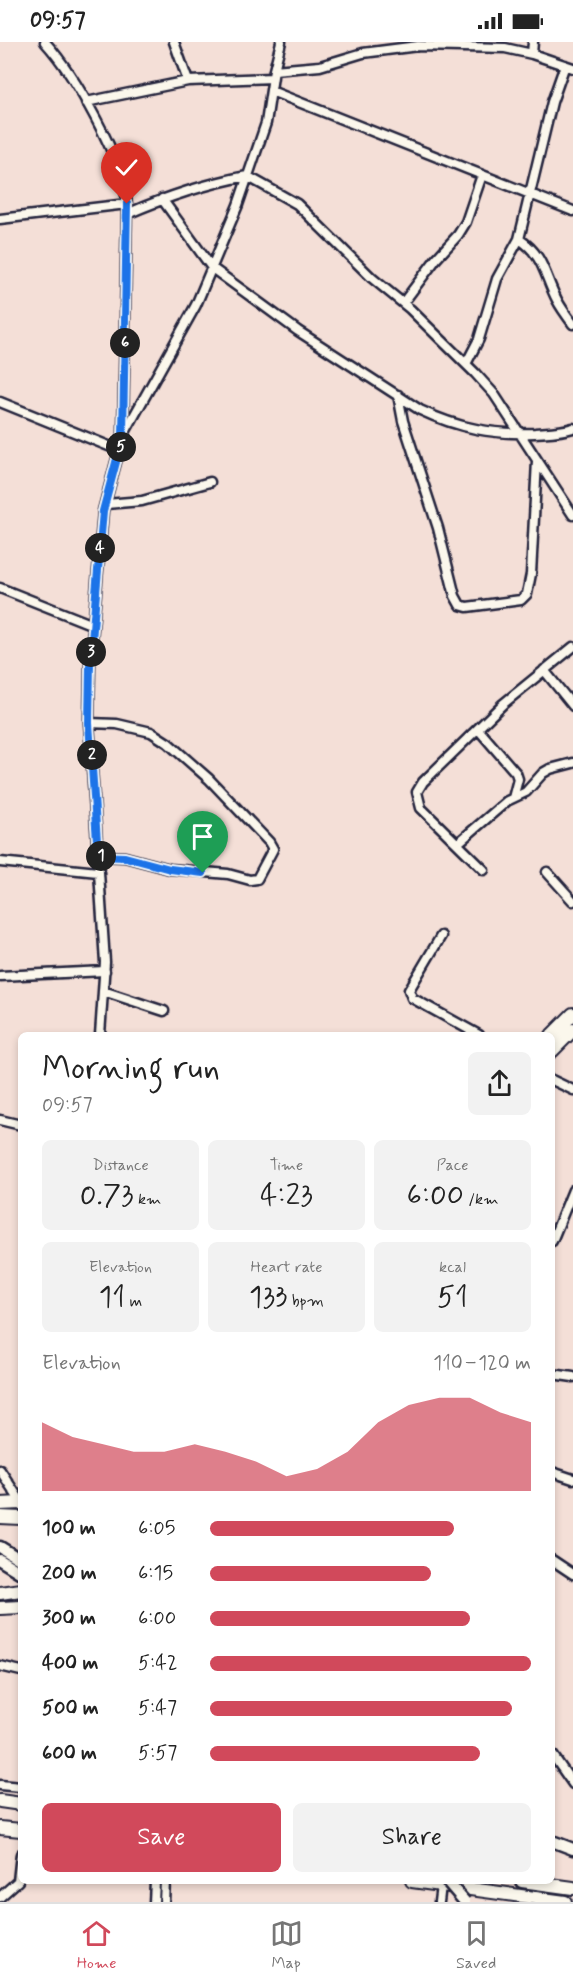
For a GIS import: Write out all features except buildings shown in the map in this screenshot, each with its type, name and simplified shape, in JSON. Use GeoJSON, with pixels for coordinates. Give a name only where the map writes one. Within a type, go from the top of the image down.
{"type":"FeatureCollection","features":[{"type":"Feature","properties":{"kind":"highway"},"geometry":{"type":"LineString","coordinates":[[555,1032],[573,1014]]}},
{"type":"Feature","properties":{"kind":"highway"},"geometry":{"type":"LineString","coordinates":[[555,1048],[573,1030]]}},
{"type":"Feature","properties":{"kind":"highway"},"geometry":{"type":"LineString","coordinates":[[0,1504],[18,1502]]}},
{"type":"Feature","properties":{"kind":"highway"},"geometry":{"type":"LineString","coordinates":[[0,1517],[18,1518]]}},
{"type":"Feature","properties":{"kind":"highway"},"geometry":{"type":"LineString","coordinates":[[0,1593],[18,1591]]}},
{"type":"Feature","properties":{"kind":"highway"},"geometry":{"type":"LineString","coordinates":[[0,1608],[18,1606]]}},
{"type":"Feature","properties":{"kind":"highway"},"geometry":{"type":"LineString","coordinates":[[0,1801],[18,1804]]}},
{"type":"Feature","properties":{"kind":"highway"},"geometry":{"type":"LineString","coordinates":[[0,1809],[18,1812]]}},
{"type":"Feature","properties":{"kind":"highway"},"geometry":{"type":"LineString","coordinates":[[0,1820],[18,1822]]}},
{"type":"Feature","properties":{"kind":"highway"},"geometry":{"type":"LineString","coordinates":[[0,1828],[18,1830]]}},
{"type":"Feature","properties":{"kind":"highway"},"geometry":{"type":"LineString","coordinates":[[450,1884],[565,1902]]}},
{"type":"Feature","properties":{"kind":"highway"},"geometry":{"type":"LineString","coordinates":[[544,1884],[573,1888]]}},
{"type":"Feature","properties":{"kind":"main road"},"geometry":{"type":"LineString","coordinates":[[0,1547],[18,1558]]}},
{"type":"Feature","properties":{"kind":"main road"},"geometry":{"type":"LineString","coordinates":[[0,1560],[18,1571]]}},
{"type":"Feature","properties":{"kind":"main road"},"geometry":{"type":"LineString","coordinates":[[555,1842],[573,1849]]}},
{"type":"Feature","properties":{"kind":"main road"},"geometry":{"type":"LineString","coordinates":[[445,1884],[465,1902]]}},
{"type":"Feature","properties":{"kind":"street"},"geometry":{"type":"LineString","coordinates":[[45,42],[73,79],[86,102],[120,170],[127,204],[123,436],[121,452],[106,504],[90,664],[89,723],[105,971],[100,1032]]}},
{"type":"Feature","properties":{"kind":"street"},"geometry":{"type":"LineString","coordinates":[[175,42],[188,81]]}},
{"type":"Feature","properties":{"kind":"street"},"geometry":{"type":"LineString","coordinates":[[123,436],[196,305],[212,268],[266,123],[273,74],[281,42]]}},
{"type":"Feature","properties":{"kind":"street"},"geometry":{"type":"LineString","coordinates":[[532,54],[533,42]]}},
{"type":"Feature","properties":{"kind":"street"},"geometry":{"type":"LineString","coordinates":[[86,102],[188,81],[273,74],[320,66],[363,54],[418,44],[506,48],[569,66],[549,112],[519,239],[497,279],[479,339],[466,364]]}},
{"type":"Feature","properties":{"kind":"street"},"geometry":{"type":"LineString","coordinates":[[271,91],[573,211]]}},
{"type":"Feature","properties":{"kind":"street"},"geometry":{"type":"LineString","coordinates":[[403,303],[436,259],[458,235],[466,222],[482,175]]}},
{"type":"Feature","properties":{"kind":"street"},"geometry":{"type":"LineString","coordinates":[[127,214],[162,199],[211,183],[247,176],[297,204],[372,278],[403,303],[494,394],[573,514]]}},
{"type":"Feature","properties":{"kind":"street"},"geometry":{"type":"LineString","coordinates":[[162,199],[212,268],[298,331],[438,418],[482,432],[520,434],[556,432],[573,428]]}},
{"type":"Feature","properties":{"kind":"street"},"geometry":{"type":"LineString","coordinates":[[0,219],[127,204]]}},
{"type":"Feature","properties":{"kind":"street"},"geometry":{"type":"LineString","coordinates":[[519,239],[531,246],[538,256],[557,300],[573,324]]}},
{"type":"Feature","properties":{"kind":"street"},"geometry":{"type":"LineString","coordinates":[[398,395],[403,421],[438,528],[455,596],[460,605],[467,607],[521,600],[527,594],[531,574],[537,460]]}},
{"type":"Feature","properties":{"kind":"street"},"geometry":{"type":"LineString","coordinates":[[0,402],[121,452]]}},
{"type":"Feature","properties":{"kind":"street"},"geometry":{"type":"LineString","coordinates":[[106,504],[141,501],[210,482]]}},
{"type":"Feature","properties":{"kind":"street"},"geometry":{"type":"LineString","coordinates":[[0,588],[93,625]]}},
{"type":"Feature","properties":{"kind":"street"},"geometry":{"type":"LineString","coordinates":[[484,870],[422,808],[417,792],[423,782],[502,704],[573,647]]}},
{"type":"Feature","properties":{"kind":"street"},"geometry":{"type":"LineString","coordinates":[[544,670],[573,706]]}},
{"type":"Feature","properties":{"kind":"street"},"geometry":{"type":"LineString","coordinates":[[89,723],[117,723],[151,732],[168,743],[209,779],[273,849],[257,879],[250,880],[228,874],[170,869],[125,857],[98,856]]}},
{"type":"Feature","properties":{"kind":"street"},"geometry":{"type":"LineString","coordinates":[[478,729],[516,773],[518,779],[513,798]]}},
{"type":"Feature","properties":{"kind":"street"},"geometry":{"type":"LineString","coordinates":[[458,843],[507,801],[526,792],[543,773],[573,763]]}},
{"type":"Feature","properties":{"kind":"street"},"geometry":{"type":"LineString","coordinates":[[0,862],[98,872]]}},
{"type":"Feature","properties":{"kind":"street"},"geometry":{"type":"LineString","coordinates":[[547,872],[573,901]]}},
{"type":"Feature","properties":{"kind":"street"},"geometry":{"type":"LineString","coordinates":[[441,936],[409,990],[412,998],[474,1032]]}},
{"type":"Feature","properties":{"kind":"street"},"geometry":{"type":"LineString","coordinates":[[0,976],[105,971]]}},
{"type":"Feature","properties":{"kind":"street"},"geometry":{"type":"LineString","coordinates":[[103,991],[164,1011]]}},
{"type":"Feature","properties":{"kind":"street"},"geometry":{"type":"LineString","coordinates":[[555,1081],[573,1090]]}},
{"type":"Feature","properties":{"kind":"street"},"geometry":{"type":"LineString","coordinates":[[0,1120],[18,1124]]}},
{"type":"Feature","properties":{"kind":"street"},"geometry":{"type":"LineString","coordinates":[[555,1234],[573,1190]]}},
{"type":"Feature","properties":{"kind":"street"},"geometry":{"type":"LineString","coordinates":[[555,1374],[573,1377]]}},
{"type":"Feature","properties":{"kind":"street"},"geometry":{"type":"LineString","coordinates":[[0,1470],[18,1497]]}},
{"type":"Feature","properties":{"kind":"street"},"geometry":{"type":"LineString","coordinates":[[555,1473],[573,1479]]}},
{"type":"Feature","properties":{"kind":"street"},"geometry":{"type":"LineString","coordinates":[[555,1562],[573,1574]]}},
{"type":"Feature","properties":{"kind":"street"},"geometry":{"type":"LineString","coordinates":[[0,1666],[18,1670]]}},
{"type":"Feature","properties":{"kind":"street"},"geometry":{"type":"LineString","coordinates":[[555,1758],[573,1784]]}},
{"type":"Feature","properties":{"kind":"street"},"geometry":{"type":"LineString","coordinates":[[0,1785],[18,1787]]}},
{"type":"Feature","properties":{"kind":"street"},"geometry":{"type":"LineString","coordinates":[[0,1897],[18,1881]]}},
{"type":"Feature","properties":{"kind":"street"},"geometry":{"type":"LineString","coordinates":[[154,1902],[155,1884]]}},
{"type":"Feature","properties":{"kind":"street"},"geometry":{"type":"LineString","coordinates":[[164,1902],[165,1884]]}},
{"type":"Feature","properties":{"kind":"street"},"geometry":{"type":"LineString","coordinates":[[439,1902],[444,1884]]}},
{"type":"Feature","properties":{"kind":"route"},"geometry":{"type":"LineString","coordinates":[[127,204],[123,436],[121,452],[103,511],[90,664],[89,723],[98,856],[125,857],[170,869],[203,873]]}}]}
